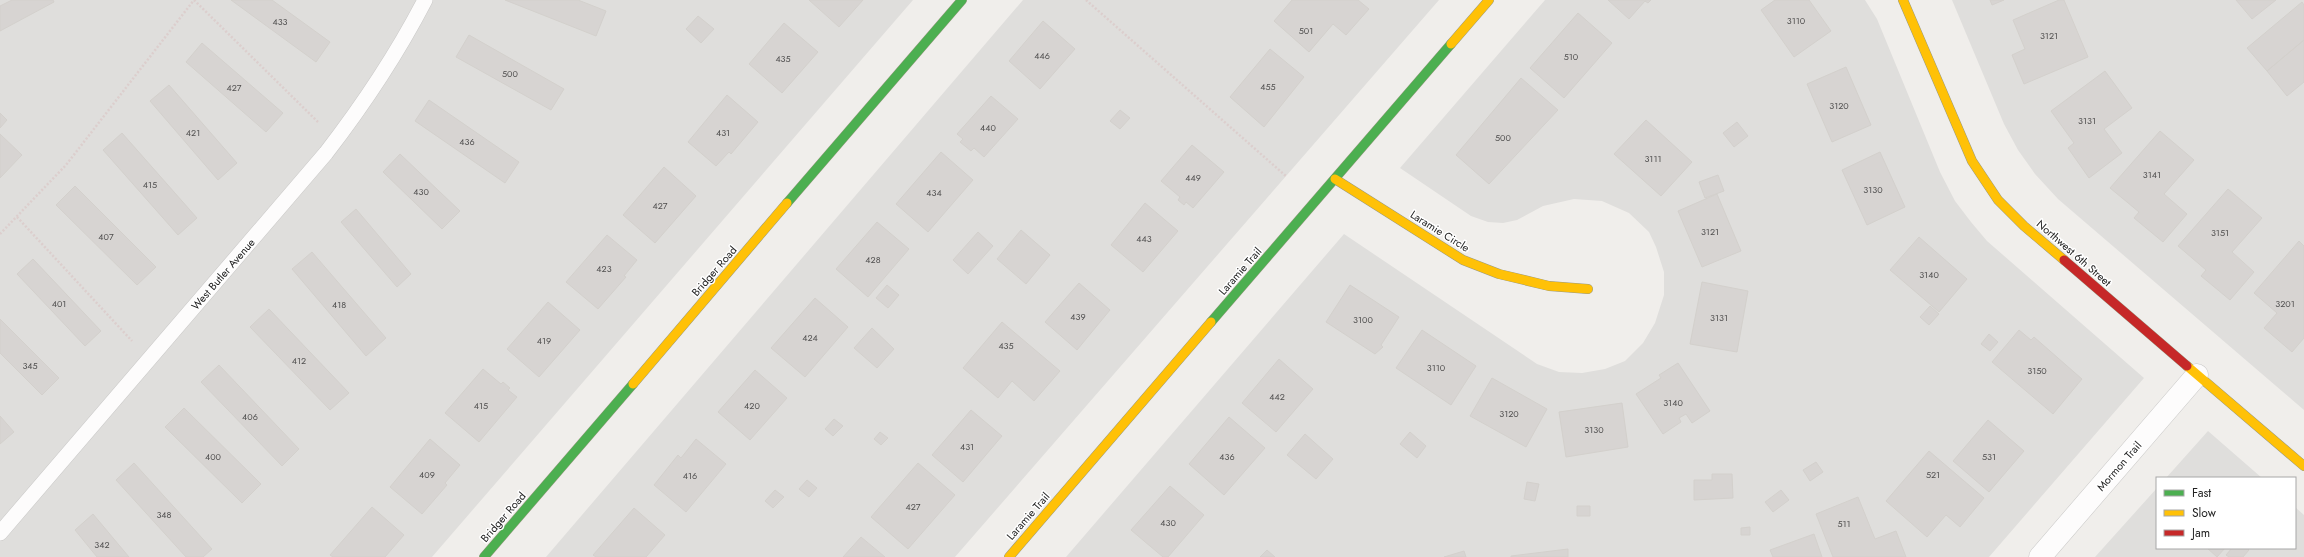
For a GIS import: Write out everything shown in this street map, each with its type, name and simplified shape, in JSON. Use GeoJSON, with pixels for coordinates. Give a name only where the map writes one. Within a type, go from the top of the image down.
{"type":"FeatureCollection","features":[{"type":"Feature","properties":{"kind":"street","name":"Bridger Road"},"geometry":{"type":"LineString","coordinates":[[484,557],[962,0]]}},
{"type":"Feature","properties":{"kind":"street","name":"Laramie Trail"},"geometry":{"type":"LineString","coordinates":[[1009,557],[1489,0]]}},
{"type":"Feature","properties":{"kind":"street","name":"Northwest 6th Street"},"geometry":{"type":"LineString","coordinates":[[1903,0],[1972,161],[1998,200],[2024,226],[2304,466]]}},
{"type":"Feature","properties":{"kind":"street","name":"Laramie Circle"},"geometry":{"type":"LineString","coordinates":[[1335,179],[1463,260],[1499,274],[1549,286],[1588,289]]}},
{"type":"Feature","properties":{"kind":"street","name":"Mormon Trail"},"geometry":{"type":"LineString","coordinates":[[2040,557],[2197,375]]}},
{"type":"Feature","properties":{"kind":"lane","name":"West Butler Avenue"},"geometry":{"type":"LineString","coordinates":[[0,533],[336,140],[395,53],[425,0]]}},
{"type":"Feature","properties":{"kind":"path"},"geometry":{"type":"LineString","coordinates":[[0,234],[66,165],[194,0],[336,140]]}},
{"type":"Feature","properties":{"kind":"path"},"geometry":{"type":"LineString","coordinates":[[1086,0],[1287,177]]}},
{"type":"Feature","properties":{"kind":"path"},"geometry":{"type":"LineString","coordinates":[[17,217],[149,360]]}},
{"type":"Feature","properties":{"kind":"shaded area"},"geometry":{"type":"Polygon","coordinates":[[[0,0],[913,0],[432,557],[0,557],[0,0]]]}},
{"type":"Feature","properties":{"kind":"shaded area"},"geometry":{"type":"Polygon","coordinates":[[[1023,0],[1439,0],[955,557],[546,557],[1023,0]]]}},
{"type":"Feature","properties":{"kind":"shaded area"},"geometry":{"type":"Polygon","coordinates":[[[1545,0],[1865,0],[1877,19],[1940,172],[1955,201],[1987,241],[2144,378],[1989,557],[1066,557],[1344,234],[1537,364],[1559,372],[1582,373],[1605,369],[1625,361],[1643,343],[1655,323],[1664,295],[1664,272],[1656,247],[1649,232],[1629,213],[1602,201],[1574,199],[1543,206],[1517,220],[1503,223],[1488,222],[1471,216],[1400,168],[1545,0]]]}},
{"type":"Feature","properties":{"kind":"shaded area"},"geometry":{"type":"Polygon","coordinates":[[[1952,0],[2304,0],[2304,410],[2058,199],[2035,174],[2018,150],[2004,124],[1952,0]]]}},
{"type":"Feature","properties":{"kind":"shaded area"},"geometry":{"type":"Polygon","coordinates":[[[2208,431],[2261,477],[2167,477],[2208,431]]]}},
{"type":"Feature","properties":{"kind":"shaded area"},"geometry":{"type":"Polygon","coordinates":[[[2156,489],[2156,549],[2296,549],[2296,508],[2304,515],[2304,557],[2095,557],[2156,489]]]}},
{"type":"Feature","properties":{"kind":"building"},"geometry":{"type":"Polygon","coordinates":[[[12,0],[53,0],[54,2],[0,31],[0,6],[12,0]]]}},
{"type":"Feature","properties":{"kind":"building"},"geometry":{"type":"Polygon","coordinates":[[[231,0],[272,0],[330,42],[316,62],[231,0]]]}},
{"type":"Feature","properties":{"kind":"building"},"geometry":{"type":"Polygon","coordinates":[[[505,0],[578,0],[606,11],[596,36],[505,0]]]}},
{"type":"Feature","properties":{"kind":"building"},"geometry":{"type":"Polygon","coordinates":[[[809,0],[863,0],[839,27],[809,0]]]}},
{"type":"Feature","properties":{"kind":"building"},"geometry":{"type":"Polygon","coordinates":[[[1292,0],[1358,0],[1369,9],[1346,35],[1333,24],[1309,52],[1274,21],[1292,0]]]}},
{"type":"Feature","properties":{"kind":"building"},"geometry":{"type":"Polygon","coordinates":[[[1608,0],[1651,0],[1648,3],[1645,1],[1629,19],[1608,0]]]}},
{"type":"Feature","properties":{"kind":"building"},"geometry":{"type":"Polygon","coordinates":[[[1775,0],[1809,0],[1831,31],[1794,57],[1761,10],[1775,0]]]}},
{"type":"Feature","properties":{"kind":"building"},"geometry":{"type":"Polygon","coordinates":[[[1990,0],[2004,0],[1992,5],[1990,0]]]}},
{"type":"Feature","properties":{"kind":"building"},"geometry":{"type":"Polygon","coordinates":[[[2059,0],[2064,0],[2088,57],[2024,84],[2012,55],[2025,49],[2013,20],[2059,0]]]}},
{"type":"Feature","properties":{"kind":"building"},"geometry":{"type":"Polygon","coordinates":[[[2236,0],[2276,0],[2252,19],[2236,0]]]}},
{"type":"Feature","properties":{"kind":"building"},"geometry":{"type":"Polygon","coordinates":[[[2302,2],[2304,5],[2304,40],[2267,71],[2247,48],[2302,2]]]}},
{"type":"Feature","properties":{"kind":"building"},"geometry":{"type":"Polygon","coordinates":[[[1578,13],[1612,43],[1564,98],[1530,68],[1578,13]]]}},
{"type":"Feature","properties":{"kind":"building"},"geometry":{"type":"Polygon","coordinates":[[[698,16],[714,29],[701,43],[686,29],[698,16]]]}},
{"type":"Feature","properties":{"kind":"building"},"geometry":{"type":"Polygon","coordinates":[[[1043,21],[1075,49],[1040,89],[1009,61],[1043,21]]]}},
{"type":"Feature","properties":{"kind":"building"},"geometry":{"type":"Polygon","coordinates":[[[784,23],[818,52],[782,93],[749,64],[784,23]]]}},
{"type":"Feature","properties":{"kind":"building"},"geometry":{"type":"Polygon","coordinates":[[[469,35],[564,89],[551,110],[456,57],[469,35]]]}},
{"type":"Feature","properties":{"kind":"building"},"geometry":{"type":"Polygon","coordinates":[[[2304,40],[2304,82],[2287,96],[2267,71],[2304,40]]]}},
{"type":"Feature","properties":{"kind":"building"},"geometry":{"type":"Polygon","coordinates":[[[202,43],[283,113],[266,132],[186,62],[202,43]]]}},
{"type":"Feature","properties":{"kind":"building"},"geometry":{"type":"Polygon","coordinates":[[[1270,49],[1304,77],[1264,127],[1230,97],[1270,49]]]}},
{"type":"Feature","properties":{"kind":"building"},"geometry":{"type":"Polygon","coordinates":[[[1846,67],[1871,125],[1832,142],[1807,84],[1846,67]]]}},
{"type":"Feature","properties":{"kind":"building"},"geometry":{"type":"Polygon","coordinates":[[[2105,71],[2132,108],[2104,129],[2122,153],[2089,178],[2068,148],[2074,143],[2051,111],[2105,71]]]}},
{"type":"Feature","properties":{"kind":"building"},"geometry":{"type":"Polygon","coordinates":[[[1521,78],[1558,110],[1489,184],[1456,155],[1521,78]]]}},
{"type":"Feature","properties":{"kind":"building"},"geometry":{"type":"Polygon","coordinates":[[[169,85],[237,163],[218,180],[150,101],[169,85]]]}},
{"type":"Feature","properties":{"kind":"building"},"geometry":{"type":"Polygon","coordinates":[[[727,95],[758,122],[731,154],[729,152],[716,166],[688,142],[727,95]]]}},
{"type":"Feature","properties":{"kind":"building"},"geometry":{"type":"Polygon","coordinates":[[[991,96],[1018,119],[984,157],[974,148],[971,151],[960,142],[963,139],[957,134],[991,96]]]}},
{"type":"Feature","properties":{"kind":"building"},"geometry":{"type":"Polygon","coordinates":[[[429,100],[519,162],[505,183],[415,121],[429,100]]]}},
{"type":"Feature","properties":{"kind":"building"},"geometry":{"type":"Polygon","coordinates":[[[1120,110],[1130,118],[1120,129],[1110,121],[1120,110]]]}},
{"type":"Feature","properties":{"kind":"building"},"geometry":{"type":"Polygon","coordinates":[[[0,113],[7,120],[0,128],[0,113]]]}},
{"type":"Feature","properties":{"kind":"building"},"geometry":{"type":"Polygon","coordinates":[[[1646,120],[1692,162],[1661,196],[1614,154],[1646,120]]]}},
{"type":"Feature","properties":{"kind":"building"},"geometry":{"type":"Polygon","coordinates":[[[1737,122],[1748,136],[1734,147],[1723,133],[1737,122]]]}},
{"type":"Feature","properties":{"kind":"building"},"geometry":{"type":"Polygon","coordinates":[[[2160,131],[2194,160],[2164,194],[2187,214],[2163,242],[2134,218],[2139,212],[2110,188],[2160,131]]]}},
{"type":"Feature","properties":{"kind":"building"},"geometry":{"type":"Polygon","coordinates":[[[122,133],[197,218],[178,235],[103,150],[122,133]]]}},
{"type":"Feature","properties":{"kind":"building"},"geometry":{"type":"Polygon","coordinates":[[[0,134],[22,155],[0,178],[0,134]]]}},
{"type":"Feature","properties":{"kind":"building"},"geometry":{"type":"Polygon","coordinates":[[[1192,145],[1224,172],[1193,208],[1186,202],[1184,205],[1178,200],[1180,197],[1161,181],[1192,145]]]}},
{"type":"Feature","properties":{"kind":"building"},"geometry":{"type":"Polygon","coordinates":[[[941,152],[973,180],[928,232],[896,204],[941,152]]]}},
{"type":"Feature","properties":{"kind":"building"},"geometry":{"type":"Polygon","coordinates":[[[1880,152],[1905,207],[1867,225],[1842,170],[1880,152]]]}},
{"type":"Feature","properties":{"kind":"building"},"geometry":{"type":"Polygon","coordinates":[[[400,154],[460,211],[442,229],[383,172],[400,154]]]}},
{"type":"Feature","properties":{"kind":"building"},"geometry":{"type":"Polygon","coordinates":[[[664,167],[696,196],[655,243],[623,215],[664,167]]]}},
{"type":"Feature","properties":{"kind":"building"},"geometry":{"type":"Polygon","coordinates":[[[1718,175],[1724,191],[1705,198],[1699,182],[1718,175]]]}},
{"type":"Feature","properties":{"kind":"building"},"geometry":{"type":"Polygon","coordinates":[[[75,186],[156,267],[137,285],[56,205],[75,186]]]}},
{"type":"Feature","properties":{"kind":"building"},"geometry":{"type":"Polygon","coordinates":[[[2228,189],[2262,218],[2232,252],[2254,272],[2230,300],[2201,276],[2206,270],[2178,246],[2228,189]]]}},
{"type":"Feature","properties":{"kind":"building"},"geometry":{"type":"Polygon","coordinates":[[[1717,194],[1741,251],[1702,267],[1678,211],[1717,194]]]}},
{"type":"Feature","properties":{"kind":"building"},"geometry":{"type":"Polygon","coordinates":[[[1145,203],[1178,231],[1143,272],[1111,245],[1145,203]]]}},
{"type":"Feature","properties":{"kind":"building"},"geometry":{"type":"Polygon","coordinates":[[[356,209],[411,274],[397,287],[341,222],[356,209]]]}},
{"type":"Feature","properties":{"kind":"building"},"geometry":{"type":"Polygon","coordinates":[[[877,222],[909,249],[868,297],[836,269],[877,222]]]}},
{"type":"Feature","properties":{"kind":"building"},"geometry":{"type":"Polygon","coordinates":[[[1021,230],[1050,255],[1026,284],[997,259],[1021,230]]]}},
{"type":"Feature","properties":{"kind":"building"},"geometry":{"type":"Polygon","coordinates":[[[978,232],[993,246],[968,274],[953,260],[978,232]]]}},
{"type":"Feature","properties":{"kind":"building"},"geometry":{"type":"Polygon","coordinates":[[[607,235],[637,260],[624,276],[626,277],[598,309],[566,282],[607,235]]]}},
{"type":"Feature","properties":{"kind":"building"},"geometry":{"type":"Polygon","coordinates":[[[1919,237],[1967,279],[1939,312],[1890,270],[1919,237]]]}},
{"type":"Feature","properties":{"kind":"building"},"geometry":{"type":"Polygon","coordinates":[[[2299,241],[2304,246],[2304,338],[2292,352],[2264,328],[2277,313],[2254,293],[2299,241]]]}},
{"type":"Feature","properties":{"kind":"building"},"geometry":{"type":"Polygon","coordinates":[[[312,252],[386,338],[366,356],[292,269],[312,252]]]}},
{"type":"Feature","properties":{"kind":"building"},"geometry":{"type":"Polygon","coordinates":[[[33,259],[101,331],[85,346],[17,274],[33,259]]]}},
{"type":"Feature","properties":{"kind":"building"},"geometry":{"type":"Polygon","coordinates":[[[1702,282],[1748,291],[1737,352],[1690,344],[1702,282]]]}},
{"type":"Feature","properties":{"kind":"building"},"geometry":{"type":"Polygon","coordinates":[[[1079,283],[1110,310],[1077,350],[1045,322],[1079,283]]]}},
{"type":"Feature","properties":{"kind":"building"},"geometry":{"type":"Polygon","coordinates":[[[887,285],[899,295],[888,308],[876,298],[887,285]]]}},
{"type":"Feature","properties":{"kind":"building"},"geometry":{"type":"Polygon","coordinates":[[[1350,285],[1399,317],[1381,345],[1383,347],[1375,354],[1326,322],[1350,285]]]}},
{"type":"Feature","properties":{"kind":"building"},"geometry":{"type":"Polygon","coordinates":[[[815,298],[848,327],[805,377],[771,348],[815,298]]]}},
{"type":"Feature","properties":{"kind":"building"},"geometry":{"type":"Polygon","coordinates":[[[548,302],[580,330],[539,377],[507,349],[548,302]]]}},
{"type":"Feature","properties":{"kind":"building"},"geometry":{"type":"Polygon","coordinates":[[[1930,306],[1939,314],[1929,325],[1920,317],[1930,306]]]}},
{"type":"Feature","properties":{"kind":"building"},"geometry":{"type":"Polygon","coordinates":[[[269,309],[349,393],[330,410],[250,327],[269,309]]]}},
{"type":"Feature","properties":{"kind":"building"},"geometry":{"type":"Polygon","coordinates":[[[0,319],[59,378],[42,395],[0,353],[0,319]]]}},
{"type":"Feature","properties":{"kind":"building"},"geometry":{"type":"Polygon","coordinates":[[[1002,322],[1060,371],[1034,401],[1012,381],[998,398],[963,368],[1002,322]]]}},
{"type":"Feature","properties":{"kind":"building"},"geometry":{"type":"Polygon","coordinates":[[[872,328],[894,349],[877,368],[854,348],[872,328]]]}},
{"type":"Feature","properties":{"kind":"building"},"geometry":{"type":"Polygon","coordinates":[[[1422,330],[1476,366],[1451,405],[1396,368],[1422,330]]]}},
{"type":"Feature","properties":{"kind":"building"},"geometry":{"type":"Polygon","coordinates":[[[2019,330],[2031,340],[2034,337],[2082,379],[2053,414],[1992,362],[2019,330]]]}},
{"type":"Feature","properties":{"kind":"building"},"geometry":{"type":"Polygon","coordinates":[[[1989,334],[1998,342],[1990,351],[1981,344],[1989,334]]]}},
{"type":"Feature","properties":{"kind":"building"},"geometry":{"type":"Polygon","coordinates":[[[1279,359],[1313,389],[1276,432],[1242,403],[1279,359]]]}},
{"type":"Feature","properties":{"kind":"building"},"geometry":{"type":"Polygon","coordinates":[[[1678,363],[1710,411],[1692,423],[1686,414],[1679,418],[1681,422],[1663,434],[1636,394],[1661,378],[1659,375],[1678,363]]]}},
{"type":"Feature","properties":{"kind":"building"},"geometry":{"type":"Polygon","coordinates":[[[219,365],[299,449],[282,466],[201,382],[219,365]]]}},
{"type":"Feature","properties":{"kind":"building"},"geometry":{"type":"Polygon","coordinates":[[[483,369],[501,384],[503,382],[510,388],[508,390],[517,397],[479,442],[445,413],[483,369]]]}},
{"type":"Feature","properties":{"kind":"building"},"geometry":{"type":"Polygon","coordinates":[[[755,370],[787,398],[750,440],[718,412],[755,370]]]}},
{"type":"Feature","properties":{"kind":"building"},"geometry":{"type":"Polygon","coordinates":[[[1492,378],[1547,409],[1526,447],[1470,416],[1492,378]]]}},
{"type":"Feature","properties":{"kind":"building"},"geometry":{"type":"Polygon","coordinates":[[[1622,403],[1628,447],[1566,457],[1559,412],[1622,403]]]}},
{"type":"Feature","properties":{"kind":"building"},"geometry":{"type":"Polygon","coordinates":[[[184,408],[261,484],[242,503],[165,427],[184,408]]]}},
{"type":"Feature","properties":{"kind":"building"},"geometry":{"type":"Polygon","coordinates":[[[971,410],[1002,436],[963,482],[932,455],[971,410]]]}},
{"type":"Feature","properties":{"kind":"building"},"geometry":{"type":"Polygon","coordinates":[[[0,416],[14,432],[0,444],[0,416]]]}},
{"type":"Feature","properties":{"kind":"building"},"geometry":{"type":"Polygon","coordinates":[[[1229,417],[1265,448],[1224,495],[1189,464],[1229,417]]]}},
{"type":"Feature","properties":{"kind":"building"},"geometry":{"type":"Polygon","coordinates":[[[834,419],[843,426],[833,436],[825,429],[834,419]]]}},
{"type":"Feature","properties":{"kind":"building"},"geometry":{"type":"Polygon","coordinates":[[[1988,420],[2024,451],[1989,492],[1953,461],[1988,420]]]}},
{"type":"Feature","properties":{"kind":"building"},"geometry":{"type":"Polygon","coordinates":[[[880,432],[888,438],[881,445],[874,439],[880,432]]]}},
{"type":"Feature","properties":{"kind":"building"},"geometry":{"type":"Polygon","coordinates":[[[1410,432],[1426,446],[1417,458],[1400,444],[1410,432]]]}},
{"type":"Feature","properties":{"kind":"building"},"geometry":{"type":"Polygon","coordinates":[[[1305,434],[1333,459],[1316,479],[1287,455],[1305,434]]]}},
{"type":"Feature","properties":{"kind":"building"},"geometry":{"type":"Polygon","coordinates":[[[430,439],[460,465],[445,483],[447,485],[422,514],[390,487],[430,439]]]}},
{"type":"Feature","properties":{"kind":"building"},"geometry":{"type":"Polygon","coordinates":[[[696,439],[726,464],[686,512],[654,485],[678,455],[681,458],[696,439]]]}},
{"type":"Feature","properties":{"kind":"building"},"geometry":{"type":"Polygon","coordinates":[[[1929,451],[1984,498],[1960,527],[1946,515],[1927,537],[1886,501],[1929,451]]]}},
{"type":"Feature","properties":{"kind":"building"},"geometry":{"type":"Polygon","coordinates":[[[1816,462],[1823,472],[1810,481],[1803,470],[1816,462]]]}},
{"type":"Feature","properties":{"kind":"building"},"geometry":{"type":"Polygon","coordinates":[[[134,463],[212,549],[203,557],[186,557],[116,480],[134,463]]]}},
{"type":"Feature","properties":{"kind":"building"},"geometry":{"type":"Polygon","coordinates":[[[918,463],[955,495],[908,549],[871,517],[918,463]]]}},
{"type":"Feature","properties":{"kind":"building"},"geometry":{"type":"Polygon","coordinates":[[[1712,474],[1732,474],[1733,498],[1694,500],[1694,480],[1712,480],[1712,474]]]}},
{"type":"Feature","properties":{"kind":"building"},"geometry":{"type":"Polygon","coordinates":[[[807,480],[817,488],[809,497],[799,489],[807,480]]]}},
{"type":"Feature","properties":{"kind":"building"},"geometry":{"type":"Polygon","coordinates":[[[1527,482],[1539,484],[1535,501],[1524,499],[1527,482]]]}},
{"type":"Feature","properties":{"kind":"building"},"geometry":{"type":"Polygon","coordinates":[[[1170,486],[1204,515],[1168,557],[1163,557],[1131,530],[1170,486]]]}},
{"type":"Feature","properties":{"kind":"building"},"geometry":{"type":"Polygon","coordinates":[[[775,490],[784,497],[773,508],[765,501],[775,490]]]}},
{"type":"Feature","properties":{"kind":"building"},"geometry":{"type":"Polygon","coordinates":[[[1781,490],[1789,500],[1773,512],[1765,502],[1781,490]]]}},
{"type":"Feature","properties":{"kind":"building"},"geometry":{"type":"Polygon","coordinates":[[[1858,497],[1875,539],[1896,531],[1906,557],[1833,557],[1816,514],[1858,497]]]}},
{"type":"Feature","properties":{"kind":"building"},"geometry":{"type":"Polygon","coordinates":[[[1577,506],[1590,506],[1590,516],[1577,516],[1577,506]]]}},
{"type":"Feature","properties":{"kind":"building"},"geometry":{"type":"Polygon","coordinates":[[[372,507],[404,535],[385,557],[333,557],[330,555],[372,507]]]}},
{"type":"Feature","properties":{"kind":"building"},"geometry":{"type":"Polygon","coordinates":[[[634,508],[665,535],[646,557],[596,557],[593,555],[634,508]]]}},
{"type":"Feature","properties":{"kind":"building"},"geometry":{"type":"Polygon","coordinates":[[[93,514],[129,557],[97,557],[75,530],[93,514]]]}},
{"type":"Feature","properties":{"kind":"building"},"geometry":{"type":"Polygon","coordinates":[[[1750,527],[1750,535],[1741,535],[1741,528],[1750,527]]]}},
{"type":"Feature","properties":{"kind":"building"},"geometry":{"type":"Polygon","coordinates":[[[1814,534],[1822,557],[1773,557],[1770,550],[1814,534]]]}},
{"type":"Feature","properties":{"kind":"building"},"geometry":{"type":"Polygon","coordinates":[[[861,537],[885,557],[843,557],[861,537]]]}},
{"type":"Feature","properties":{"kind":"building"},"geometry":{"type":"Polygon","coordinates":[[[1568,549],[1568,557],[1511,557],[1511,556],[1568,549]]]}},
{"type":"Feature","properties":{"kind":"building"},"geometry":{"type":"Polygon","coordinates":[[[2208,549],[2224,549],[2217,557],[2208,549]]]}},
{"type":"Feature","properties":{"kind":"building"},"geometry":{"type":"Polygon","coordinates":[[[2231,549],[2249,550],[2243,557],[2229,557],[2226,555],[2231,549]]]}},
{"type":"Feature","properties":{"kind":"building"},"geometry":{"type":"Polygon","coordinates":[[[1267,550],[1275,557],[1260,557],[1267,550]]]}},
{"type":"Feature","properties":{"kind":"building"},"geometry":{"type":"Polygon","coordinates":[[[1464,551],[1466,557],[1444,557],[1464,551]]]}},
{"type":"Feature","properties":{"kind":"traffic: fast"},"geometry":{"type":"LineString","coordinates":[[787,203],[962,0]]}},
{"type":"Feature","properties":{"kind":"traffic: fast"},"geometry":{"type":"LineString","coordinates":[[1211,322],[1451,44]]}},
{"type":"Feature","properties":{"kind":"traffic: fast"},"geometry":{"type":"LineString","coordinates":[[484,557],[633,384]]}},
{"type":"Feature","properties":{"kind":"traffic: slow"},"geometry":{"type":"LineString","coordinates":[[1451,44],[1489,0]]}},
{"type":"Feature","properties":{"kind":"traffic: slow"},"geometry":{"type":"LineString","coordinates":[[1903,0],[1972,161],[1998,200],[2024,226],[2064,260]]}},
{"type":"Feature","properties":{"kind":"traffic: slow"},"geometry":{"type":"LineString","coordinates":[[1335,179],[1463,260],[1499,274],[1549,286],[1588,289]]}},
{"type":"Feature","properties":{"kind":"traffic: slow"},"geometry":{"type":"LineString","coordinates":[[633,384],[787,203]]}},
{"type":"Feature","properties":{"kind":"traffic: slow"},"geometry":{"type":"LineString","coordinates":[[1009,557],[1211,322]]}},
{"type":"Feature","properties":{"kind":"traffic: slow"},"geometry":{"type":"LineString","coordinates":[[2187,366],[2304,466]]}},
{"type":"Feature","properties":{"kind":"traffic: jam"},"geometry":{"type":"LineString","coordinates":[[2064,260],[2187,366]]}}]}
